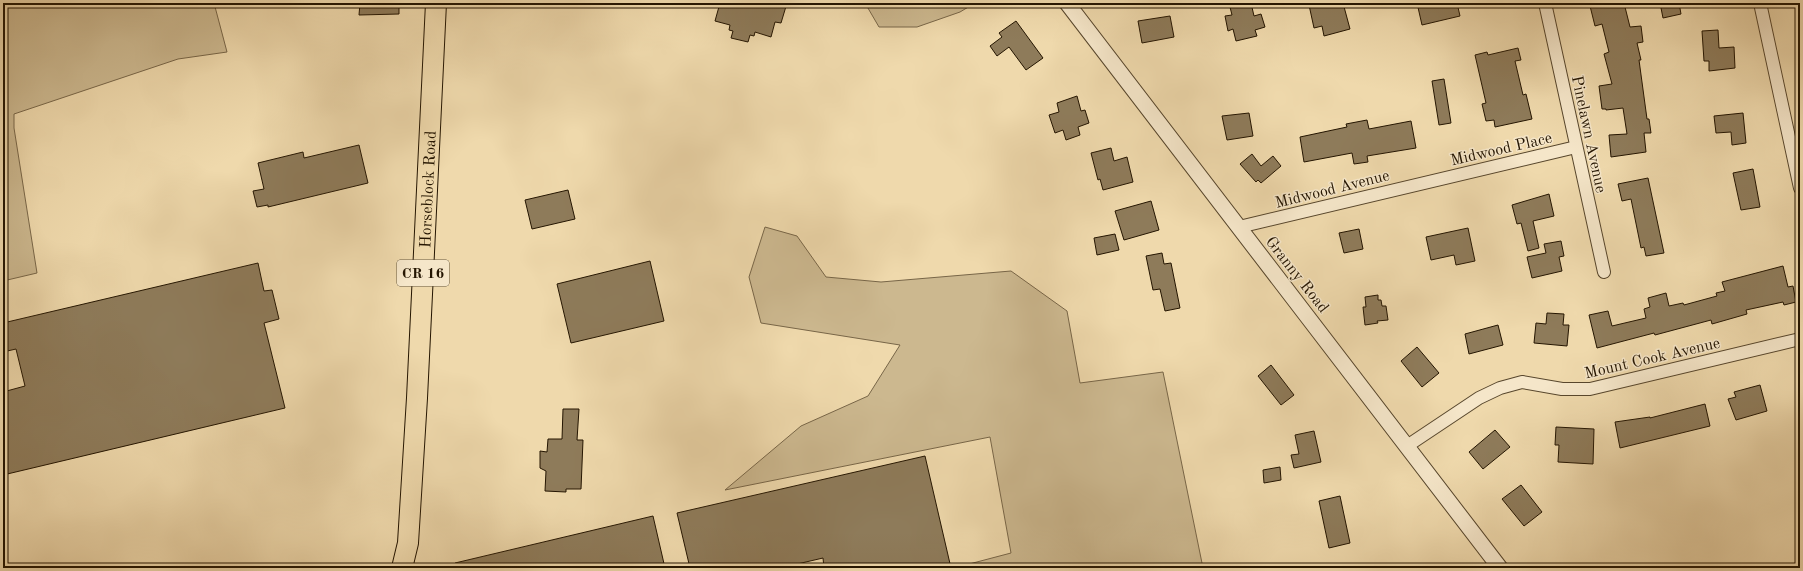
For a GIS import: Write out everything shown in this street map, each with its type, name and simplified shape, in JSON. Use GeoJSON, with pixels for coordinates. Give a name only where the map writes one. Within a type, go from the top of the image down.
{"type":"FeatureCollection","features":[{"type":"Feature","properties":{"kind":"main road","name":"Horseblock Road"},"geometry":{"type":"LineString","coordinates":[[402,568],[408,543],[418,383],[436,3]]}},
{"type":"Feature","properties":{"kind":"main road","name":"Horseblock Road"},"geometry":{"type":"LineString","coordinates":[[408,543],[412,568]]}},
{"type":"Feature","properties":{"kind":"street","name":"Granny Road"},"geometry":{"type":"LineString","coordinates":[[1069,3],[1500,568]]}},
{"type":"Feature","properties":{"kind":"street","name":"Pinelawn Avenue"},"geometry":{"type":"LineString","coordinates":[[1545,3],[1604,272]]}},
{"type":"Feature","properties":{"kind":"street"},"geometry":{"type":"LineString","coordinates":[[1760,3],[1800,188]]}},
{"type":"Feature","properties":{"kind":"street","name":"Midwood Place"},"geometry":{"type":"LineString","coordinates":[[1434,180],[1576,147]]}},
{"type":"Feature","properties":{"kind":"street","name":"Midwood Avenue"},"geometry":{"type":"LineString","coordinates":[[1239,227],[1434,180]]}},
{"type":"Feature","properties":{"kind":"street","name":"Mount Cook Avenue"},"geometry":{"type":"LineString","coordinates":[[1407,446],[1479,398],[1500,388],[1522,382],[1562,389],[1590,389],[1800,339]]}},
{"type":"Feature","properties":{"kind":"shaded area"},"geometry":{"type":"Polygon","coordinates":[[[3,3],[214,3],[227,52],[178,59],[14,114],[14,128],[37,273],[3,281],[3,3]]]}},
{"type":"Feature","properties":{"kind":"shaded area"},"geometry":{"type":"Polygon","coordinates":[[[865,3],[975,3],[960,12],[917,27],[879,27],[865,3]]]}},
{"type":"Feature","properties":{"kind":"shaded area"},"geometry":{"type":"Polygon","coordinates":[[[765,227],[797,236],[826,277],[881,282],[1011,271],[1067,311],[1080,383],[1163,372],[1203,568],[954,568],[1011,553],[990,437],[725,490],[801,426],[868,396],[900,345],[761,323],[749,277],[765,227]]]}},
{"type":"Feature","properties":{"kind":"building"},"geometry":{"type":"Polygon","coordinates":[[[360,3],[399,3],[399,14],[359,15],[360,3]]]}},
{"type":"Feature","properties":{"kind":"building"},"geometry":{"type":"Polygon","coordinates":[[[720,3],[787,3],[781,23],[775,22],[771,37],[755,32],[754,36],[750,35],[748,42],[731,38],[733,31],[729,30],[730,25],[715,21],[720,3]]]}},
{"type":"Feature","properties":{"kind":"building"},"geometry":{"type":"Polygon","coordinates":[[[1251,3],[1254,16],[1261,14],[1265,27],[1255,30],[1257,36],[1236,41],[1233,29],[1228,31],[1225,16],[1232,15],[1230,7],[1251,3]]]}},
{"type":"Feature","properties":{"kind":"building"},"geometry":{"type":"Polygon","coordinates":[[[1319,3],[1343,3],[1350,29],[1324,36],[1322,26],[1314,28],[1309,5],[1319,3]]]}},
{"type":"Feature","properties":{"kind":"building"},"geometry":{"type":"Polygon","coordinates":[[[1417,3],[1457,3],[1460,16],[1422,25],[1417,3]]]}},
{"type":"Feature","properties":{"kind":"building"},"geometry":{"type":"Polygon","coordinates":[[[1602,3],[1624,3],[1630,27],[1641,26],[1643,42],[1637,43],[1641,60],[1639,60],[1647,119],[1649,119],[1651,133],[1644,133],[1646,152],[1611,157],[1609,135],[1627,134],[1623,108],[1602,109],[1599,86],[1612,84],[1604,54],[1609,52],[1602,24],[1595,26],[1590,6],[1602,3]]]}},
{"type":"Feature","properties":{"kind":"building"},"geometry":{"type":"Polygon","coordinates":[[[1660,3],[1679,3],[1681,14],[1663,18],[1660,3]]]}},
{"type":"Feature","properties":{"kind":"building"},"geometry":{"type":"Polygon","coordinates":[[[1170,16],[1174,37],[1142,43],[1138,21],[1170,16]]]}},
{"type":"Feature","properties":{"kind":"building"},"geometry":{"type":"Polygon","coordinates":[[[1016,21],[1043,58],[1026,70],[1009,47],[997,56],[990,46],[1002,37],[999,33],[1016,21]]]}},
{"type":"Feature","properties":{"kind":"building"},"geometry":{"type":"Polygon","coordinates":[[[1718,30],[1719,48],[1734,47],[1735,68],[1709,71],[1709,61],[1704,61],[1702,31],[1718,30]]]}},
{"type":"Feature","properties":{"kind":"building"},"geometry":{"type":"Polygon","coordinates":[[[1518,48],[1521,60],[1515,61],[1523,95],[1526,94],[1532,119],[1495,127],[1494,120],[1486,121],[1482,104],[1486,103],[1475,55],[1487,52],[1488,55],[1518,48]]]}},
{"type":"Feature","properties":{"kind":"building"},"geometry":{"type":"Polygon","coordinates":[[[1444,79],[1451,123],[1439,125],[1432,81],[1444,79]]]}},
{"type":"Feature","properties":{"kind":"building"},"geometry":{"type":"Polygon","coordinates":[[[1077,96],[1081,111],[1085,110],[1089,123],[1078,127],[1080,135],[1066,140],[1063,130],[1055,133],[1049,115],[1059,112],[1057,103],[1077,96]]]}},
{"type":"Feature","properties":{"kind":"building"},"geometry":{"type":"Polygon","coordinates":[[[1249,113],[1253,136],[1227,140],[1222,116],[1249,113]]]}},
{"type":"Feature","properties":{"kind":"building"},"geometry":{"type":"Polygon","coordinates":[[[1743,113],[1746,143],[1732,145],[1731,132],[1716,133],[1714,116],[1743,113]]]}},
{"type":"Feature","properties":{"kind":"building"},"geometry":{"type":"Polygon","coordinates":[[[1367,120],[1369,129],[1411,121],[1416,148],[1367,156],[1368,162],[1354,164],[1352,153],[1304,162],[1300,137],[1347,127],[1346,124],[1367,120]]]}},
{"type":"Feature","properties":{"kind":"building"},"geometry":{"type":"Polygon","coordinates":[[[359,145],[368,183],[268,207],[268,205],[257,207],[253,191],[264,189],[258,163],[303,152],[304,158],[359,145]]]}},
{"type":"Feature","properties":{"kind":"building"},"geometry":{"type":"Polygon","coordinates":[[[1111,148],[1114,161],[1127,157],[1133,182],[1103,190],[1100,179],[1098,180],[1091,153],[1111,148]]]}},
{"type":"Feature","properties":{"kind":"building"},"geometry":{"type":"Polygon","coordinates":[[[1252,154],[1261,166],[1273,156],[1281,166],[1261,183],[1258,180],[1256,182],[1240,164],[1252,154]]]}},
{"type":"Feature","properties":{"kind":"building"},"geometry":{"type":"Polygon","coordinates":[[[1753,169],[1760,207],[1741,210],[1733,173],[1753,169]]]}},
{"type":"Feature","properties":{"kind":"building"},"geometry":{"type":"Polygon","coordinates":[[[1648,178],[1664,253],[1646,256],[1644,247],[1641,248],[1631,199],[1622,201],[1618,184],[1648,178]]]}},
{"type":"Feature","properties":{"kind":"building"},"geometry":{"type":"Polygon","coordinates":[[[568,190],[575,219],[532,229],[525,200],[568,190]]]}},
{"type":"Feature","properties":{"kind":"building"},"geometry":{"type":"Polygon","coordinates":[[[1549,194],[1554,216],[1533,221],[1539,248],[1528,251],[1521,223],[1517,224],[1512,205],[1549,194]]]}},
{"type":"Feature","properties":{"kind":"building"},"geometry":{"type":"Polygon","coordinates":[[[1151,201],[1159,230],[1124,240],[1115,211],[1151,201]]]}},
{"type":"Feature","properties":{"kind":"building"},"geometry":{"type":"Polygon","coordinates":[[[1468,228],[1475,261],[1456,265],[1454,255],[1431,260],[1426,237],[1468,228]]]}},
{"type":"Feature","properties":{"kind":"building"},"geometry":{"type":"Polygon","coordinates":[[[1359,229],[1363,249],[1344,253],[1339,233],[1359,229]]]}},
{"type":"Feature","properties":{"kind":"building"},"geometry":{"type":"Polygon","coordinates":[[[1115,234],[1119,250],[1097,255],[1094,238],[1115,234]]]}},
{"type":"Feature","properties":{"kind":"building"},"geometry":{"type":"Polygon","coordinates":[[[1561,241],[1564,256],[1559,257],[1562,271],[1532,278],[1527,257],[1546,253],[1544,244],[1561,241]]]}},
{"type":"Feature","properties":{"kind":"building"},"geometry":{"type":"Polygon","coordinates":[[[1162,253],[1164,264],[1171,263],[1180,308],[1165,311],[1160,289],[1153,290],[1146,256],[1162,253]]]}},
{"type":"Feature","properties":{"kind":"building"},"geometry":{"type":"Polygon","coordinates":[[[650,261],[664,321],[571,343],[557,284],[650,261]]]}},
{"type":"Feature","properties":{"kind":"building"},"geometry":{"type":"Polygon","coordinates":[[[258,263],[264,291],[272,290],[279,319],[264,323],[285,408],[3,475],[3,392],[25,386],[16,349],[3,352],[3,323],[258,263]]]}},
{"type":"Feature","properties":{"kind":"building"},"geometry":{"type":"Polygon","coordinates":[[[1783,266],[1788,287],[1793,286],[1796,302],[1784,305],[1783,302],[1746,310],[1747,314],[1712,324],[1711,320],[1655,335],[1654,333],[1597,348],[1589,315],[1608,311],[1612,326],[1646,318],[1644,309],[1650,307],[1648,298],[1666,293],[1669,306],[1683,303],[1684,305],[1717,296],[1716,293],[1725,291],[1722,282],[1783,266]]]}},
{"type":"Feature","properties":{"kind":"building"},"geometry":{"type":"Polygon","coordinates":[[[1378,295],[1378,300],[1381,300],[1382,306],[1386,306],[1388,320],[1377,321],[1378,323],[1365,325],[1363,307],[1366,307],[1365,297],[1378,295]]]}},
{"type":"Feature","properties":{"kind":"building"},"geometry":{"type":"Polygon","coordinates":[[[1547,313],[1564,314],[1563,325],[1569,325],[1567,346],[1534,343],[1536,323],[1546,324],[1547,313]]]}},
{"type":"Feature","properties":{"kind":"building"},"geometry":{"type":"Polygon","coordinates":[[[1498,325],[1503,345],[1469,354],[1465,334],[1498,325]]]}},
{"type":"Feature","properties":{"kind":"building"},"geometry":{"type":"Polygon","coordinates":[[[1417,347],[1439,373],[1422,387],[1401,361],[1417,347]]]}},
{"type":"Feature","properties":{"kind":"building"},"geometry":{"type":"Polygon","coordinates":[[[1271,365],[1294,395],[1281,405],[1258,376],[1271,365]]]}},
{"type":"Feature","properties":{"kind":"building"},"geometry":{"type":"Polygon","coordinates":[[[1760,385],[1767,411],[1736,420],[1728,399],[1736,397],[1734,392],[1760,385]]]}},
{"type":"Feature","properties":{"kind":"building"},"geometry":{"type":"Polygon","coordinates":[[[1705,404],[1710,426],[1620,448],[1615,422],[1650,418],[1705,404]]]}},
{"type":"Feature","properties":{"kind":"building"},"geometry":{"type":"Polygon","coordinates":[[[563,409],[579,409],[577,440],[583,440],[581,489],[566,489],[566,492],[545,491],[546,471],[540,468],[540,451],[547,452],[548,439],[562,439],[563,409]]]}},
{"type":"Feature","properties":{"kind":"building"},"geometry":{"type":"Polygon","coordinates":[[[1556,427],[1594,429],[1593,464],[1558,462],[1559,445],[1555,445],[1556,427]]]}},
{"type":"Feature","properties":{"kind":"building"},"geometry":{"type":"Polygon","coordinates":[[[1495,430],[1510,447],[1483,469],[1469,452],[1495,430]]]}},
{"type":"Feature","properties":{"kind":"building"},"geometry":{"type":"Polygon","coordinates":[[[1314,431],[1321,462],[1294,468],[1291,455],[1299,454],[1295,435],[1314,431]]]}},
{"type":"Feature","properties":{"kind":"building"},"geometry":{"type":"Polygon","coordinates":[[[925,456],[951,568],[824,568],[823,558],[780,568],[690,568],[677,513],[925,456]]]}},
{"type":"Feature","properties":{"kind":"building"},"geometry":{"type":"Polygon","coordinates":[[[1280,467],[1281,480],[1264,483],[1263,470],[1280,467]]]}},
{"type":"Feature","properties":{"kind":"building"},"geometry":{"type":"Polygon","coordinates":[[[1521,485],[1542,512],[1524,526],[1502,499],[1521,485]]]}},
{"type":"Feature","properties":{"kind":"building"},"geometry":{"type":"Polygon","coordinates":[[[1340,496],[1350,543],[1329,548],[1319,501],[1340,496]]]}},
{"type":"Feature","properties":{"kind":"building"},"geometry":{"type":"Polygon","coordinates":[[[653,516],[665,568],[455,568],[455,563],[653,516]]]}}]}
